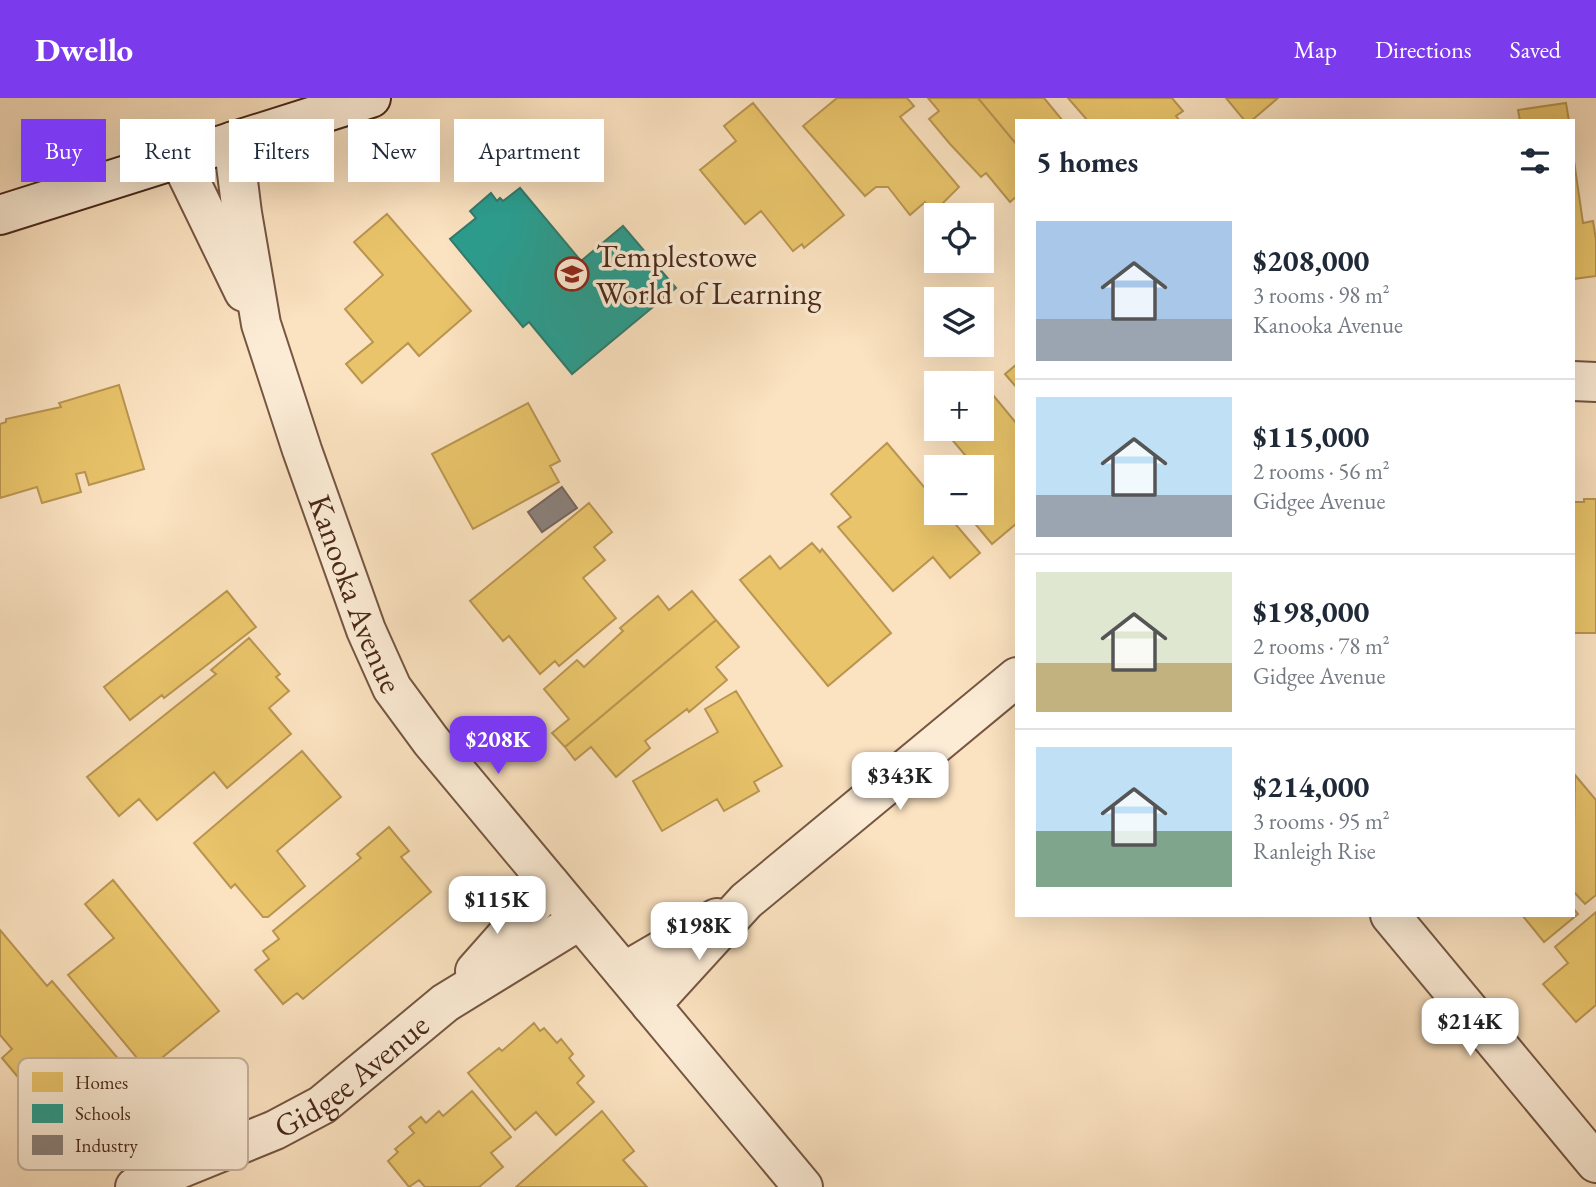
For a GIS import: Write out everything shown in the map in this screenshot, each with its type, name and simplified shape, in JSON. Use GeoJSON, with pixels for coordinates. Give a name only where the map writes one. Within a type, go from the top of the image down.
{"type":"FeatureCollection","features":[{"type":"Feature","properties":{"kind":"street"},"geometry":{"type":"LineString","coordinates":[[304,119],[371,98]]}},
{"type":"Feature","properties":{"kind":"street"},"geometry":{"type":"LineString","coordinates":[[0,215],[120,177]]}},
{"type":"Feature","properties":{"kind":"street","name":"Kanooka Avenue"},"geometry":{"type":"LineString","coordinates":[[190,182],[261,324],[362,617],[393,688],[431,741],[803,1187]]}},
{"type":"Feature","properties":{"kind":"street","name":"Kanooka Avenue"},"geometry":{"type":"LineString","coordinates":[[238,182],[261,324]]}},
{"type":"Feature","properties":{"kind":"street"},"geometry":{"type":"LineString","coordinates":[[1575,381],[1596,382]]}},
{"type":"Feature","properties":{"kind":"street"},"geometry":{"type":"LineString","coordinates":[[651,1005],[746,901],[1015,679]]}},
{"type":"Feature","properties":{"kind":"street","name":"Gidgee Avenue"},"geometry":{"type":"LineString","coordinates":[[445,1003],[551,885]]}},
{"type":"Feature","properties":{"kind":"street"},"geometry":{"type":"LineString","coordinates":[[624,972],[746,901]]}},
{"type":"Feature","properties":{"kind":"street"},"geometry":{"type":"LineString","coordinates":[[1392,917],[1596,1163]]}},
{"type":"Feature","properties":{"kind":"street","name":"Gidgee Avenue"},"geometry":{"type":"LineString","coordinates":[[248,1141],[322,1105],[445,1003],[580,920]]}},
{"type":"Feature","properties":{"kind":"street","name":"Gidgee Avenue"},"geometry":{"type":"LineString","coordinates":[[135,1187],[177,1170]]}},
{"type":"Feature","properties":{"kind":"building: Homes"},"geometry":{"type":"Polygon","coordinates":[[[837,98],[907,98],[914,106],[900,117],[959,187],[943,203],[925,202],[910,215],[888,187],[876,187],[865,196],[803,126],[837,98]]]}},
{"type":"Feature","properties":{"kind":"building: Homes"},"geometry":{"type":"Polygon","coordinates":[[[928,98],[978,98],[1015,143],[1015,198],[1010,202],[986,173],[981,177],[929,119],[939,111],[928,98]]]}},
{"type":"Feature","properties":{"kind":"building: Homes"},"geometry":{"type":"Polygon","coordinates":[[[978,98],[1044,98],[1061,119],[1015,119],[1015,143],[978,98]]]}},
{"type":"Feature","properties":{"kind":"building: Homes"},"geometry":{"type":"Polygon","coordinates":[[[1068,98],[1172,98],[1183,111],[1176,116],[1178,119],[1086,119],[1068,98]]]}},
{"type":"Feature","properties":{"kind":"building: Homes"},"geometry":{"type":"Polygon","coordinates":[[[1226,98],[1278,98],[1253,119],[1243,119],[1226,98]]]}},
{"type":"Feature","properties":{"kind":"building: Homes"},"geometry":{"type":"Polygon","coordinates":[[[753,103],[844,215],[804,248],[802,244],[793,251],[761,211],[745,224],[700,170],[736,141],[724,126],[753,103]]]}},
{"type":"Feature","properties":{"kind":"building: Homes"},"geometry":{"type":"Polygon","coordinates":[[[1566,103],[1569,119],[1520,119],[1518,110],[1566,103]]]}},
{"type":"Feature","properties":{"kind":"building: Homes"},"geometry":{"type":"Polygon","coordinates":[[[1575,168],[1583,223],[1593,221],[1596,276],[1575,279],[1575,168]]]}},
{"type":"Feature","properties":{"kind":"building: Homes"},"geometry":{"type":"Polygon","coordinates":[[[387,214],[471,311],[419,356],[408,343],[362,383],[346,364],[373,342],[345,309],[383,275],[354,242],[387,214]]]}},
{"type":"Feature","properties":{"kind":"building: Homes"},"geometry":{"type":"Polygon","coordinates":[[[1015,366],[1015,386],[1005,374],[1015,366]]]}},
{"type":"Feature","properties":{"kind":"building: Homes"},"geometry":{"type":"Polygon","coordinates":[[[119,385],[144,469],[89,485],[85,472],[76,474],[81,492],[42,503],[37,487],[0,498],[0,424],[6,422],[6,419],[61,407],[59,403],[119,385]]]}},
{"type":"Feature","properties":{"kind":"building: Homes"},"geometry":{"type":"Polygon","coordinates":[[[994,396],[1015,422],[1015,525],[992,544],[976,525],[994,525],[994,455],[965,455],[953,441],[994,441],[994,396]]]}},
{"type":"Feature","properties":{"kind":"building: Homes"},"geometry":{"type":"Polygon","coordinates":[[[528,403],[560,461],[550,466],[559,482],[473,529],[432,454],[528,403]]]}},
{"type":"Feature","properties":{"kind":"building: Homes"},"geometry":{"type":"Polygon","coordinates":[[[887,443],[924,487],[924,525],[956,525],[980,553],[950,578],[933,557],[893,591],[838,527],[851,517],[831,494],[887,443]]]}},
{"type":"Feature","properties":{"kind":"building: Homes"},"geometry":{"type":"Polygon","coordinates":[[[1584,499],[1596,499],[1596,633],[1575,633],[1575,502],[1584,502],[1584,499]]]}},
{"type":"Feature","properties":{"kind":"building: Homes"},"geometry":{"type":"Polygon","coordinates":[[[589,503],[612,532],[594,547],[605,560],[583,578],[616,618],[559,666],[555,661],[540,674],[509,636],[503,641],[470,601],[589,503]]]}},
{"type":"Feature","properties":{"kind":"building: Homes"},"geometry":{"type":"Polygon","coordinates":[[[812,543],[820,552],[822,549],[891,633],[828,686],[740,580],[770,556],[780,569],[812,543]]]}},
{"type":"Feature","properties":{"kind":"building: Homes"},"geometry":{"type":"Polygon","coordinates":[[[227,591],[256,627],[164,698],[162,695],[130,720],[104,687],[227,591]]]}},
{"type":"Feature","properties":{"kind":"building: Homes"},"geometry":{"type":"Polygon","coordinates":[[[692,591],[716,620],[565,747],[552,733],[569,719],[544,689],[577,660],[584,667],[623,631],[620,628],[658,596],[669,610],[692,591]]]}},
{"type":"Feature","properties":{"kind":"building: Homes"},"geometry":{"type":"Polygon","coordinates":[[[716,620],[739,647],[716,667],[727,680],[689,712],[687,709],[645,741],[650,748],[616,777],[591,747],[575,760],[565,747],[716,620]]]}},
{"type":"Feature","properties":{"kind":"building: Homes"},"geometry":{"type":"Polygon","coordinates":[[[249,638],[280,674],[276,677],[289,691],[269,708],[291,734],[227,788],[214,772],[157,820],[139,799],[119,816],[87,777],[216,674],[211,670],[249,638]]]}},
{"type":"Feature","properties":{"kind":"building: Homes"},"geometry":{"type":"Polygon","coordinates":[[[736,691],[782,766],[754,782],[759,791],[724,811],[717,799],[662,831],[633,781],[718,732],[705,709],[736,691]]]}},
{"type":"Feature","properties":{"kind":"building: Homes"},"geometry":{"type":"Polygon","coordinates":[[[302,751],[341,797],[277,851],[305,886],[268,917],[263,917],[235,884],[231,888],[194,843],[302,751]]]}},
{"type":"Feature","properties":{"kind":"building: Homes"},"geometry":{"type":"Polygon","coordinates":[[[1575,775],[1596,800],[1596,895],[1585,904],[1575,893],[1575,775]]]}},
{"type":"Feature","properties":{"kind":"building: Homes"},"geometry":{"type":"Polygon","coordinates":[[[389,827],[409,851],[401,857],[431,892],[303,999],[297,993],[283,1004],[255,970],[269,959],[263,951],[279,939],[273,931],[361,858],[357,854],[389,827]]]}},
{"type":"Feature","properties":{"kind":"building: Homes"},"geometry":{"type":"Polygon","coordinates":[[[113,880],[219,1011],[162,1058],[137,1058],[68,975],[114,938],[85,904],[113,880]]]}},
{"type":"Feature","properties":{"kind":"building: Homes"},"geometry":{"type":"Polygon","coordinates":[[[1596,912],[1596,1005],[1576,1022],[1543,984],[1568,963],[1555,947],[1596,912]]]}},
{"type":"Feature","properties":{"kind":"building: Homes"},"geometry":{"type":"Polygon","coordinates":[[[1524,917],[1574,917],[1544,942],[1524,917]]]}},
{"type":"Feature","properties":{"kind":"building: Homes"},"geometry":{"type":"Polygon","coordinates":[[[0,930],[47,986],[52,981],[118,1058],[18,1058],[18,1077],[2,1058],[12,1049],[0,1035],[0,930]]]}},
{"type":"Feature","properties":{"kind":"building: Homes"},"geometry":{"type":"Polygon","coordinates":[[[534,1023],[540,1031],[544,1028],[557,1043],[561,1039],[573,1054],[569,1058],[584,1076],[577,1083],[594,1102],[556,1135],[536,1112],[515,1130],[468,1073],[499,1048],[502,1051],[534,1023]]]}},
{"type":"Feature","properties":{"kind":"building: Homes"},"geometry":{"type":"Polygon","coordinates":[[[472,1091],[511,1137],[491,1153],[503,1167],[479,1187],[425,1187],[419,1180],[409,1187],[388,1161],[398,1152],[395,1149],[414,1133],[409,1127],[421,1117],[426,1123],[439,1111],[443,1116],[472,1091]]]}},
{"type":"Feature","properties":{"kind":"building: Homes"},"geometry":{"type":"Polygon","coordinates":[[[602,1111],[634,1151],[623,1160],[647,1187],[516,1187],[602,1111]]]}},
{"type":"Feature","properties":{"kind":"building: Schools","name":"Templestowe World of Learning"},"geometry":{"type":"Polygon","coordinates":[[[520,188],[581,261],[623,226],[676,288],[572,374],[529,322],[523,327],[450,239],[476,218],[470,211],[491,193],[497,201],[500,198],[503,201],[520,188]]]}},
{"type":"Feature","properties":{"kind":"building: Industry"},"geometry":{"type":"Polygon","coordinates":[[[562,487],[577,508],[542,532],[528,512],[562,487]]]}},
{"type":"Feature","properties":{"kind":"place","name":"Templestowe World of Learning"},"geometry":{"type":"Point","coordinates":[572,274]}}]}
